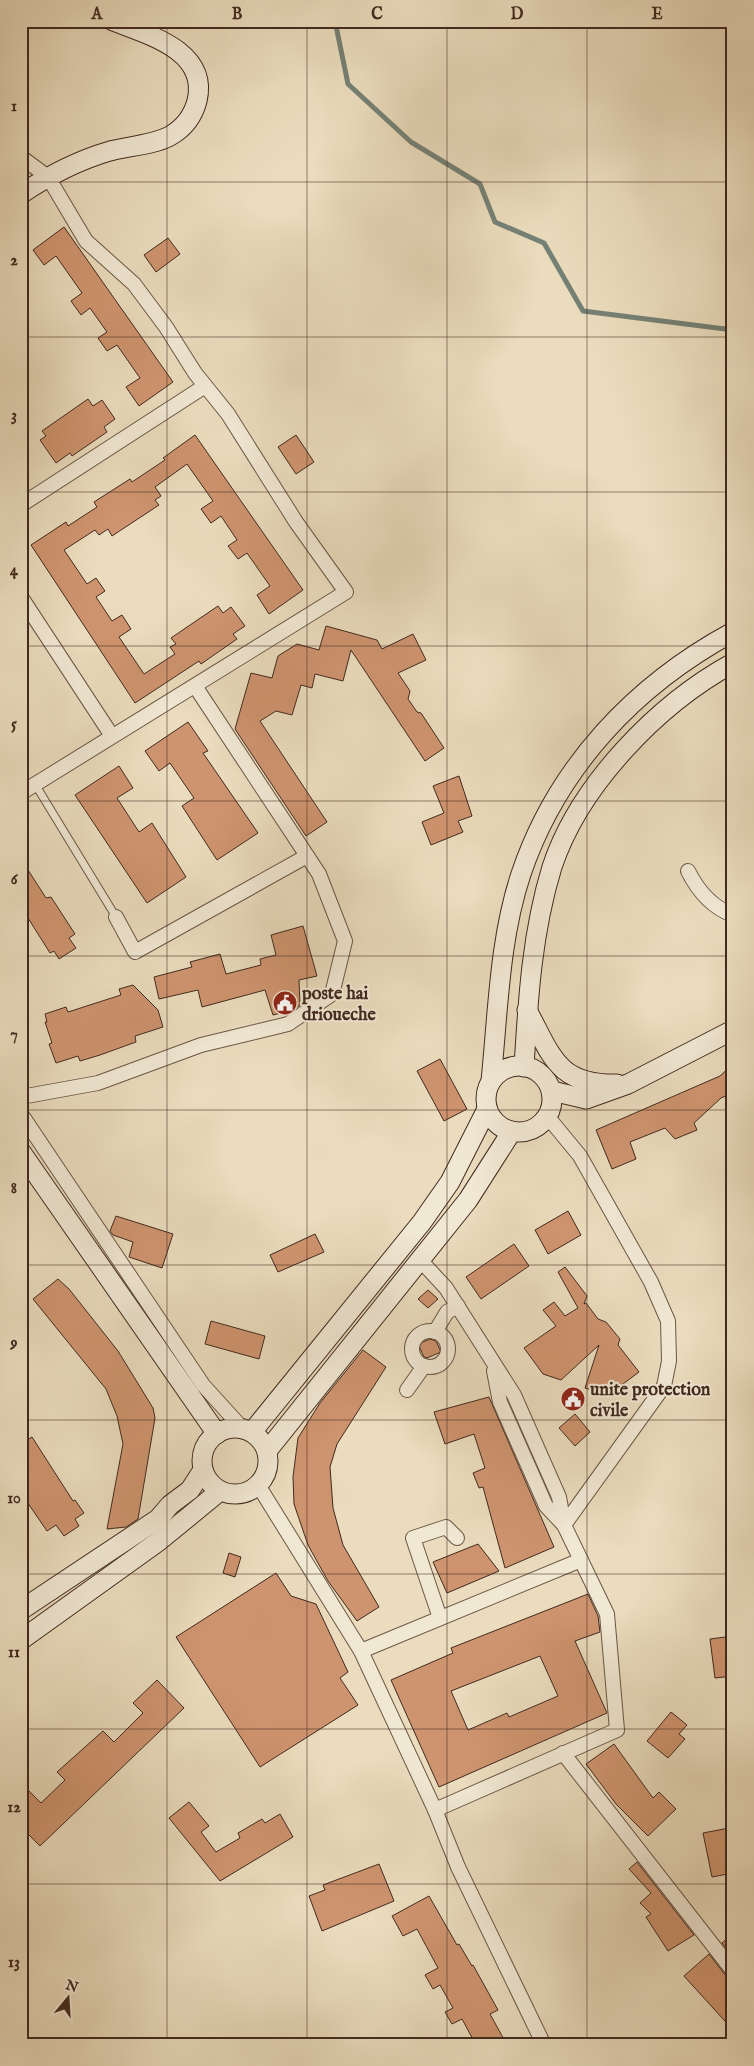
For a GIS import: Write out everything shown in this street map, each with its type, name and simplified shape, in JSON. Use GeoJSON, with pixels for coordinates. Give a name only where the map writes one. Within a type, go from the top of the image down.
{"type":"FeatureCollection","features":[{"type":"Feature","properties":{"kind":"street"},"geometry":{"type":"LineString","coordinates":[[21,194],[48,177],[108,152],[169,136],[186,124],[194,110],[200,90],[197,72],[185,56],[162,42],[113,21]]}},
{"type":"Feature","properties":{"kind":"street"},"geometry":{"type":"LineString","coordinates":[[21,157],[48,177],[86,241],[134,284],[228,414],[296,522],[346,592],[21,793]]}},
{"type":"Feature","properties":{"kind":"street"},"geometry":{"type":"LineString","coordinates":[[21,505],[206,386]]}},
{"type":"Feature","properties":{"kind":"street"},"geometry":{"type":"LineString","coordinates":[[21,597],[112,736]]}},
{"type":"Feature","properties":{"kind":"street"},"geometry":{"type":"LineString","coordinates":[[491,1081],[508,1068],[524,1066],[540,1073],[547,1081],[552,1092],[552,1102],[547,1116],[535,1129],[525,1132],[512,1131],[495,1122],[488,1109],[487,1091],[491,1081],[500,983],[509,925],[521,875],[538,833],[564,784],[630,704],[684,661],[733,632]]}},
{"type":"Feature","properties":{"kind":"street"},"geometry":{"type":"LineString","coordinates":[[524,1066],[533,952],[544,898],[565,835],[588,797],[648,724],[674,703],[733,664]]}},
{"type":"Feature","properties":{"kind":"street"},"geometry":{"type":"LineString","coordinates":[[21,1097],[98,1083],[201,1045],[288,1024],[332,994],[345,941],[319,874],[195,686]]}},
{"type":"Feature","properties":{"kind":"street"},"geometry":{"type":"LineString","coordinates":[[116,917],[135,952],[307,856]]}},
{"type":"Feature","properties":{"kind":"street"},"geometry":{"type":"LineString","coordinates":[[688,871],[697,889],[721,911],[733,915]]}},
{"type":"Feature","properties":{"kind":"street"},"geometry":{"type":"LineString","coordinates":[[527,1010],[550,1053],[568,1075],[582,1081],[598,1084],[628,1084]]}},
{"type":"Feature","properties":{"kind":"street"},"geometry":{"type":"LineString","coordinates":[[552,1092],[586,1099],[628,1084],[733,1030]]}},
{"type":"Feature","properties":{"kind":"street"},"geometry":{"type":"LineString","coordinates":[[247,1430],[422,1222],[450,1182],[488,1109]]}},
{"type":"Feature","properties":{"kind":"street"},"geometry":{"type":"LineString","coordinates":[[21,1114],[203,1386],[247,1430],[263,1442],[267,1451],[269,1466],[258,1485],[252,1490],[238,1494],[220,1491],[207,1478],[204,1470],[203,1452],[206,1444],[217,1434],[228,1428],[247,1430]]}},
{"type":"Feature","properties":{"kind":"street"},"geometry":{"type":"LineString","coordinates":[[547,1116],[580,1156],[651,1282],[668,1322],[669,1361],[668,1375],[664,1386],[564,1525]]}},
{"type":"Feature","properties":{"kind":"street"},"geometry":{"type":"LineString","coordinates":[[267,1451],[468,1200],[512,1131]]}},
{"type":"Feature","properties":{"kind":"street"},"geometry":{"type":"LineString","coordinates":[[21,1152],[217,1434]]}},
{"type":"Feature","properties":{"kind":"street"},"geometry":{"type":"LineString","coordinates":[[421,1261],[446,1288],[492,1364],[514,1395],[555,1488],[564,1525],[607,1614],[617,1730],[435,1810]]}},
{"type":"Feature","properties":{"kind":"street"},"geometry":{"type":"LineString","coordinates":[[435,1332],[447,1312],[458,1306]]}},
{"type":"Feature","properties":{"kind":"street"},"geometry":{"type":"LineString","coordinates":[[435,1332],[444,1338],[448,1348],[447,1354],[445,1359],[436,1366],[424,1366],[415,1359],[412,1347],[418,1336],[435,1332]]}},
{"type":"Feature","properties":{"kind":"street"},"geometry":{"type":"LineString","coordinates":[[407,1390],[424,1366]]}},
{"type":"Feature","properties":{"kind":"street"},"geometry":{"type":"LineString","coordinates":[[21,1610],[158,1519],[170,1505],[190,1490],[204,1470]]}},
{"type":"Feature","properties":{"kind":"street"},"geometry":{"type":"LineString","coordinates":[[258,1485],[361,1651],[435,1810],[458,1867],[544,2045]]}},
{"type":"Feature","properties":{"kind":"street"},"geometry":{"type":"LineString","coordinates":[[21,1640],[158,1541],[220,1491]]}},
{"type":"Feature","properties":{"kind":"street"},"geometry":{"type":"LineString","coordinates":[[440,1618],[414,1538],[446,1526],[457,1538]]}},
{"type":"Feature","properties":{"kind":"street"},"geometry":{"type":"LineString","coordinates":[[361,1651],[581,1560]]}},
{"type":"Feature","properties":{"kind":"street"},"geometry":{"type":"LineString","coordinates":[[563,1753],[733,1971]]}},
{"type":"Feature","properties":{"kind":"lane"},"geometry":{"type":"LineString","coordinates":[[35,784],[116,917]]}},
{"type":"Feature","properties":{"kind":"building"},"geometry":{"type":"Polygon","coordinates":[[[64,227],[173,382],[139,406],[126,387],[140,378],[117,345],[107,351],[98,338],[107,332],[90,308],[81,315],[71,301],[82,293],[56,256],[44,265],[33,250],[64,227]]]}},
{"type":"Feature","properties":{"kind":"building"},"geometry":{"type":"Polygon","coordinates":[[[168,238],[180,254],[156,272],[144,255],[168,238]]]}},
{"type":"Feature","properties":{"kind":"building"},"geometry":{"type":"Polygon","coordinates":[[[88,399],[93,406],[102,400],[115,419],[104,427],[107,432],[72,456],[70,453],[56,463],[40,440],[46,436],[42,431],[88,399]]]}},
{"type":"Feature","properties":{"kind":"building"},"geometry":{"type":"Polygon","coordinates":[[[195,435],[303,590],[269,614],[257,595],[270,586],[247,553],[238,559],[228,546],[237,540],[221,516],[211,523],[201,509],[213,501],[187,464],[155,487],[161,496],[155,500],[159,505],[112,536],[108,529],[99,535],[95,530],[64,550],[87,584],[96,578],[105,591],[96,597],[112,621],[122,615],[131,629],[119,637],[144,674],[175,654],[170,647],[176,644],[171,638],[218,606],[223,613],[231,607],[245,626],[233,634],[237,639],[201,664],[199,661],[135,703],[31,545],[66,522],[68,526],[97,507],[94,502],[130,479],[132,482],[165,460],[163,458],[195,435]]]}},
{"type":"Feature","properties":{"kind":"building"},"geometry":{"type":"Polygon","coordinates":[[[296,435],[314,462],[296,474],[278,447],[296,435]]]}},
{"type":"Feature","properties":{"kind":"building"},"geometry":{"type":"Polygon","coordinates":[[[326,626],[377,640],[382,649],[413,634],[426,660],[398,673],[410,691],[408,699],[417,712],[421,713],[444,748],[425,761],[351,650],[343,681],[315,674],[312,688],[301,685],[292,715],[276,711],[260,721],[327,822],[306,836],[235,729],[251,673],[272,678],[278,656],[297,644],[319,650],[326,626]]]}},
{"type":"Feature","properties":{"kind":"building"},"geometry":{"type":"Polygon","coordinates":[[[188,722],[208,751],[203,753],[258,833],[217,860],[182,806],[194,798],[170,763],[159,771],[145,751],[188,722]]]}},
{"type":"Feature","properties":{"kind":"building"},"geometry":{"type":"Polygon","coordinates":[[[119,766],[133,788],[117,798],[139,832],[152,823],[186,877],[147,903],[75,795],[119,766]]]}},
{"type":"Feature","properties":{"kind":"building"},"geometry":{"type":"Polygon","coordinates":[[[459,776],[472,816],[458,821],[463,832],[431,845],[422,822],[444,813],[433,786],[459,776]]]}},
{"type":"Feature","properties":{"kind":"building"},"geometry":{"type":"Polygon","coordinates":[[[21,859],[46,898],[51,897],[75,934],[69,938],[76,948],[59,959],[54,951],[50,953],[28,918],[21,922],[21,859]]]}},
{"type":"Feature","properties":{"kind":"building"},"geometry":{"type":"Polygon","coordinates":[[[303,926],[317,976],[299,980],[300,1005],[293,1010],[273,1015],[265,990],[202,1007],[198,990],[159,999],[154,977],[192,967],[190,962],[220,954],[226,974],[261,965],[260,959],[276,955],[271,935],[303,926]]]}},
{"type":"Feature","properties":{"kind":"building"},"geometry":{"type":"Polygon","coordinates":[[[133,985],[158,1010],[163,1027],[135,1036],[136,1042],[100,1055],[80,1061],[78,1056],[56,1063],[49,1044],[52,1043],[45,1022],[47,1022],[45,1014],[66,1007],[68,1012],[121,995],[119,989],[133,985]]]}},
{"type":"Feature","properties":{"kind":"building"},"geometry":{"type":"Polygon","coordinates":[[[440,1059],[467,1109],[444,1121],[417,1071],[440,1059]]]}},
{"type":"Feature","properties":{"kind":"building"},"geometry":{"type":"Polygon","coordinates":[[[733,1064],[733,1093],[721,1098],[694,1123],[697,1130],[675,1139],[665,1128],[630,1142],[636,1159],[612,1169],[596,1130],[720,1076],[733,1064]]]}},
{"type":"Feature","properties":{"kind":"building"},"geometry":{"type":"Polygon","coordinates":[[[568,1211],[581,1235],[548,1254],[535,1230],[568,1211]]]}},
{"type":"Feature","properties":{"kind":"building"},"geometry":{"type":"Polygon","coordinates":[[[116,1216],[173,1234],[162,1268],[129,1257],[133,1242],[113,1235],[110,1231],[116,1216]]]}},
{"type":"Feature","properties":{"kind":"building"},"geometry":{"type":"Polygon","coordinates":[[[315,1234],[324,1252],[278,1272],[270,1255],[315,1234]]]}},
{"type":"Feature","properties":{"kind":"building"},"geometry":{"type":"Polygon","coordinates":[[[514,1244],[529,1266],[481,1299],[466,1277],[514,1244]]]}},
{"type":"Feature","properties":{"kind":"building"},"geometry":{"type":"Polygon","coordinates":[[[565,1267],[587,1296],[584,1304],[586,1303],[598,1319],[606,1322],[620,1339],[618,1345],[639,1372],[619,1387],[610,1384],[606,1394],[585,1388],[599,1345],[561,1380],[543,1374],[524,1348],[556,1326],[543,1310],[554,1302],[565,1316],[578,1308],[558,1272],[565,1267]]]}},
{"type":"Feature","properties":{"kind":"building"},"geometry":{"type":"Polygon","coordinates":[[[58,1279],[69,1289],[118,1351],[153,1408],[155,1418],[138,1519],[126,1527],[107,1529],[123,1444],[117,1416],[106,1389],[33,1299],[58,1279]]]}},
{"type":"Feature","properties":{"kind":"building"},"geometry":{"type":"Polygon","coordinates":[[[428,1290],[438,1299],[428,1308],[418,1299],[428,1290]]]}},
{"type":"Feature","properties":{"kind":"building"},"geometry":{"type":"Polygon","coordinates":[[[211,1321],[265,1336],[259,1359],[205,1344],[211,1321]]]}},
{"type":"Feature","properties":{"kind":"building"},"geometry":{"type":"Polygon","coordinates":[[[430,1339],[436,1341],[441,1352],[427,1358],[424,1357],[418,1344],[430,1339]]]}},
{"type":"Feature","properties":{"kind":"building"},"geometry":{"type":"Polygon","coordinates":[[[363,1350],[386,1367],[337,1444],[330,1467],[333,1508],[343,1545],[379,1607],[357,1621],[328,1581],[308,1545],[294,1504],[293,1477],[298,1438],[320,1403],[363,1350]]]}},
{"type":"Feature","properties":{"kind":"building"},"geometry":{"type":"Polygon","coordinates":[[[489,1397],[554,1547],[505,1568],[483,1487],[479,1488],[473,1473],[485,1468],[474,1434],[445,1444],[434,1412],[489,1397]]]}},
{"type":"Feature","properties":{"kind":"building"},"geometry":{"type":"Polygon","coordinates":[[[575,1414],[590,1432],[575,1446],[559,1428],[575,1414]]]}},
{"type":"Feature","properties":{"kind":"building"},"geometry":{"type":"Polygon","coordinates":[[[32,1437],[73,1501],[75,1500],[84,1513],[75,1519],[79,1526],[64,1536],[56,1525],[47,1531],[23,1496],[27,1494],[21,1486],[21,1444],[32,1437]]]}},
{"type":"Feature","properties":{"kind":"building"},"geometry":{"type":"Polygon","coordinates":[[[478,1544],[499,1571],[447,1593],[433,1562],[478,1544]]]}},
{"type":"Feature","properties":{"kind":"building"},"geometry":{"type":"Polygon","coordinates":[[[229,1553],[241,1557],[235,1577],[223,1573],[229,1553]]]}},
{"type":"Feature","properties":{"kind":"building"},"geometry":{"type":"Polygon","coordinates":[[[276,1573],[291,1596],[316,1604],[348,1672],[340,1678],[358,1705],[260,1767],[176,1637],[276,1573]]]}},
{"type":"Feature","properties":{"kind":"building"},"geometry":{"type":"Polygon","coordinates":[[[588,1594],[598,1616],[600,1632],[575,1641],[607,1713],[439,1787],[391,1680],[453,1653],[451,1648],[588,1594]],[[540,1656],[451,1691],[468,1730],[507,1713],[509,1717],[558,1696],[540,1656]]]}},
{"type":"Feature","properties":{"kind":"building"},"geometry":{"type":"Polygon","coordinates":[[[733,1636],[733,1676],[715,1678],[710,1639],[733,1636]]]}},
{"type":"Feature","properties":{"kind":"building"},"geometry":{"type":"Polygon","coordinates":[[[157,1680],[184,1708],[40,1846],[21,1827],[21,1799],[29,1791],[41,1803],[65,1780],[57,1772],[103,1731],[114,1742],[143,1713],[133,1703],[157,1680]]]}},
{"type":"Feature","properties":{"kind":"building"},"geometry":{"type":"Polygon","coordinates":[[[671,1712],[687,1725],[679,1734],[685,1739],[668,1758],[647,1741],[671,1712]]]}},
{"type":"Feature","properties":{"kind":"building"},"geometry":{"type":"Polygon","coordinates":[[[614,1744],[653,1798],[659,1792],[676,1809],[648,1836],[616,1804],[586,1764],[614,1744]]]}},
{"type":"Feature","properties":{"kind":"building"},"geometry":{"type":"Polygon","coordinates":[[[189,1802],[209,1826],[201,1832],[216,1852],[240,1838],[238,1833],[262,1819],[265,1823],[280,1814],[293,1837],[220,1881],[169,1818],[189,1802]]]}},
{"type":"Feature","properties":{"kind":"building"},"geometry":{"type":"Polygon","coordinates":[[[729,1828],[733,1845],[733,1873],[712,1877],[703,1833],[729,1828]]]}},
{"type":"Feature","properties":{"kind":"building"},"geometry":{"type":"Polygon","coordinates":[[[637,1862],[694,1935],[668,1951],[646,1917],[651,1914],[640,1903],[651,1893],[629,1869],[637,1862]]]}},
{"type":"Feature","properties":{"kind":"building"},"geometry":{"type":"Polygon","coordinates":[[[379,1864],[394,1901],[322,1931],[309,1896],[325,1890],[323,1885],[379,1864]]]}},
{"type":"Feature","properties":{"kind":"building"},"geometry":{"type":"Polygon","coordinates":[[[429,1896],[457,1945],[459,1944],[473,1965],[498,2010],[490,2014],[507,2045],[476,2045],[462,2019],[452,2024],[445,2012],[453,2008],[440,1985],[433,1989],[425,1975],[438,1968],[417,1929],[403,1936],[392,1916],[429,1896]]]}},
{"type":"Feature","properties":{"kind":"building"},"geometry":{"type":"Polygon","coordinates":[[[733,1933],[733,1956],[722,1943],[733,1933]]]}},
{"type":"Feature","properties":{"kind":"building"},"geometry":{"type":"Polygon","coordinates":[[[709,1954],[726,1976],[733,1980],[733,2030],[684,1976],[709,1954]]]}},
{"type":"Feature","properties":{"kind":"waterway"},"geometry":{"type":"LineString","coordinates":[[335,21],[348,84],[411,142],[480,184],[495,222],[544,243],[583,311],[733,330]]}},
{"type":"Feature","properties":{"kind":"place","name":"poste hai drioueche"},"geometry":{"type":"Point","coordinates":[285,1003]}},
{"type":"Feature","properties":{"kind":"place","name":"unite protection civile"},"geometry":{"type":"Point","coordinates":[573,1399]}}]}
